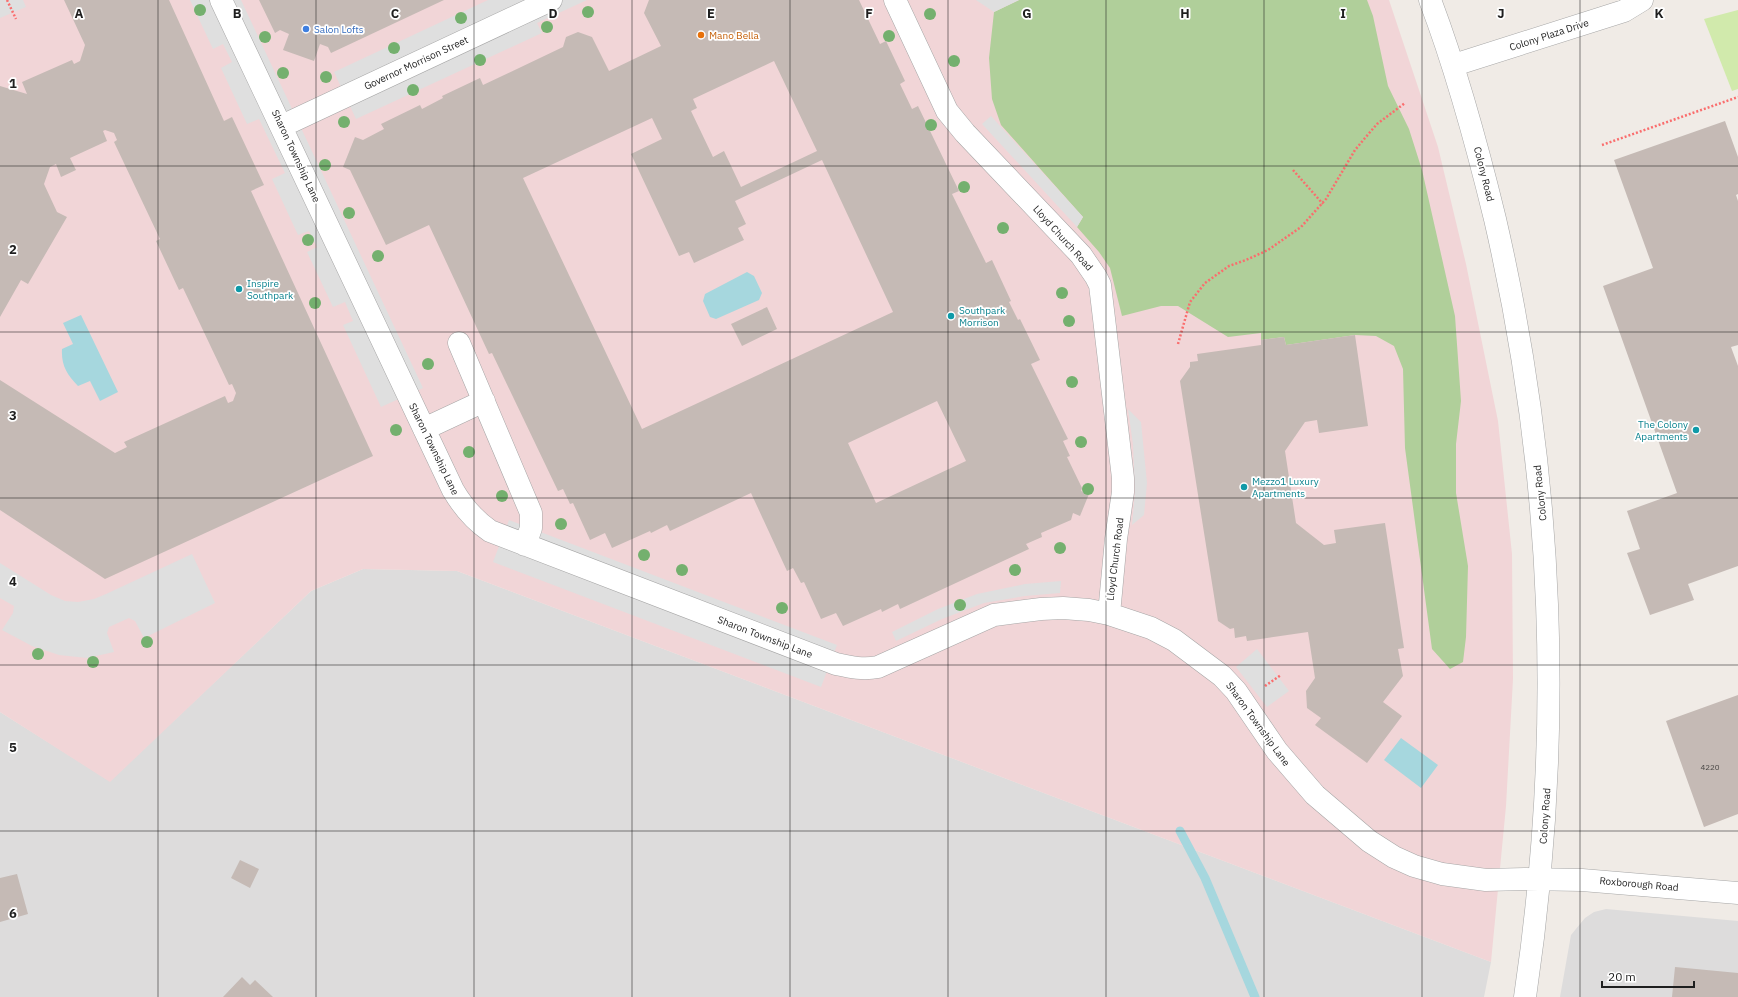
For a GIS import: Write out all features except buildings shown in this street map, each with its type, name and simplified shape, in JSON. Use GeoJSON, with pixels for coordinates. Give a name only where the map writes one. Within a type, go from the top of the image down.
{"type":"FeatureCollection","features":[{"type":"Feature","properties":{"kind":"street","name":"Sharon Township Lane"},"geometry":{"type":"LineString","coordinates":[[222,0],[453,490],[470,516],[490,531],[836,664],[854,668],[868,669],[878,667],[994,615],[1040,609],[1063,608],[1089,610],[1109,614],[1151,628],[1174,640],[1222,676],[1236,691],[1277,751],[1315,795],[1369,841],[1394,857],[1426,870],[1476,879],[1490,880],[1540,878]]}},
{"type":"Feature","properties":{"kind":"street","name":"Governor Morrison Street"},"geometry":{"type":"LineString","coordinates":[[282,126],[551,0]]}},
{"type":"Feature","properties":{"kind":"street","name":"Lloyd Church Road"},"geometry":{"type":"LineString","coordinates":[[895,0],[947,111],[965,133],[1080,255],[1092,270],[1100,285],[1123,478],[1123,492],[1116,539],[1109,614]]}},
{"type":"Feature","properties":{"kind":"street","name":"Colony Road"},"geometry":{"type":"LineString","coordinates":[[1430,0],[1454,65],[1484,173],[1504,260],[1524,360],[1538,469],[1549,628],[1550,686],[1546,806],[1535,933],[1525,997]]}},
{"type":"Feature","properties":{"kind":"street","name":"Colony Plaza Drive"},"geometry":{"type":"LineString","coordinates":[[1454,65],[1624,11],[1642,0]]}},
{"type":"Feature","properties":{"kind":"street"},"geometry":{"type":"LineString","coordinates":[[459,343],[531,513],[531,528],[525,545]]}},
{"type":"Feature","properties":{"kind":"street"},"geometry":{"type":"LineString","coordinates":[[424,429],[484,401]]}},
{"type":"Feature","properties":{"kind":"street","name":"Roxborough Road"},"geometry":{"type":"LineString","coordinates":[[1540,878],[1631,883],[1738,893]]}},
{"type":"Feature","properties":{"kind":"path"},"geometry":{"type":"LineString","coordinates":[[7,0],[16,19]]}},
{"type":"Feature","properties":{"kind":"path"},"geometry":{"type":"LineString","coordinates":[[1602,145],[1738,97]]}},
{"type":"Feature","properties":{"kind":"path"},"geometry":{"type":"LineString","coordinates":[[1178,344],[1190,302],[1205,283],[1229,266],[1256,256],[1285,239],[1301,227],[1322,204],[1337,182],[1355,150],[1377,124],[1404,103]]}},
{"type":"Feature","properties":{"kind":"path"},"geometry":{"type":"LineString","coordinates":[[1293,170],[1322,204]]}},
{"type":"Feature","properties":{"kind":"shaded area"},"geometry":{"type":"Polygon","coordinates":[[[0,0],[1389,0],[1438,147],[1466,264],[1498,421],[1512,554],[1513,679],[1506,806],[1491,962],[457,571],[363,569],[311,591],[110,782],[0,712],[0,0]]]}},
{"type":"Feature","properties":{"kind":"shaded area"},"geometry":{"type":"Polygon","coordinates":[[[0,0],[23,0],[26,7],[0,18],[0,0]]]}},
{"type":"Feature","properties":{"kind":"shaded area"},"geometry":{"type":"Polygon","coordinates":[[[190,0],[241,0],[423,388],[381,407],[343,325],[353,321],[345,302],[333,307],[307,252],[317,247],[309,231],[298,235],[272,179],[285,173],[259,119],[247,124],[221,68],[232,62],[223,44],[213,49],[190,0]]]}},
{"type":"Feature","properties":{"kind":"shaded area"},"geometry":{"type":"Polygon","coordinates":[[[488,0],[587,0],[537,23],[542,33],[356,119],[334,72],[488,0]]]}},
{"type":"Feature","properties":{"kind":"shaded area"},"geometry":{"type":"Polygon","coordinates":[[[976,0],[1019,0],[994,12],[976,0]]]}},
{"type":"Feature","properties":{"kind":"shaded area"},"geometry":{"type":"Polygon","coordinates":[[[991,116],[1083,217],[1077,227],[982,124],[991,116]]]}},
{"type":"Feature","properties":{"kind":"shaded area"},"geometry":{"type":"Polygon","coordinates":[[[1128,409],[1141,422],[1147,483],[1144,515],[1132,525],[1135,492],[1133,445],[1128,409]]]}},
{"type":"Feature","properties":{"kind":"shaded area"},"geometry":{"type":"Polygon","coordinates":[[[509,520],[837,645],[821,687],[493,562],[509,520]]]}},
{"type":"Feature","properties":{"kind":"shaded area"},"geometry":{"type":"Polygon","coordinates":[[[192,554],[215,603],[144,638],[135,621],[129,618],[109,627],[107,633],[114,652],[87,658],[59,655],[32,646],[2,630],[13,613],[14,606],[0,598],[0,563],[51,595],[65,601],[78,602],[94,599],[106,594],[192,554]]]}},
{"type":"Feature","properties":{"kind":"shaded area"},"geometry":{"type":"Polygon","coordinates":[[[363,569],[457,571],[1491,962],[1484,997],[0,997],[0,712],[110,781],[311,591],[363,569]]]}},
{"type":"Feature","properties":{"kind":"shaded area"},"geometry":{"type":"Polygon","coordinates":[[[1061,581],[1060,593],[1025,596],[984,603],[942,619],[896,641],[892,632],[938,609],[977,594],[1025,584],[1061,581]]]}},
{"type":"Feature","properties":{"kind":"shaded area"},"geometry":{"type":"Polygon","coordinates":[[[1257,649],[1289,691],[1267,707],[1236,667],[1257,649]]]}},
{"type":"Feature","properties":{"kind":"shaded area"},"geometry":{"type":"Polygon","coordinates":[[[1606,909],[1738,921],[1738,997],[1560,997],[1571,935],[1585,918],[1594,912],[1606,909]]]}},
{"type":"Feature","properties":{"kind":"green space"},"geometry":{"type":"Polygon","coordinates":[[[1019,0],[1367,0],[1373,16],[1388,86],[1409,129],[1422,170],[1455,316],[1461,401],[1456,444],[1456,493],[1468,566],[1466,637],[1463,662],[1450,669],[1432,649],[1405,448],[1403,369],[1394,346],[1376,336],[1355,335],[1286,345],[1284,337],[1261,340],[1261,333],[1228,337],[1178,306],[1161,306],[1122,316],[1110,268],[1099,252],[1077,227],[1083,217],[1001,125],[992,99],[989,58],[994,12],[1019,0]]]}},
{"type":"Feature","properties":{"kind":"green space"},"geometry":{"type":"Polygon","coordinates":[[[1738,10],[1738,89],[1732,91],[1704,19],[1738,10]]]}},
{"type":"Feature","properties":{"kind":"water"},"geometry":{"type":"Polygon","coordinates":[[[747,272],[754,276],[762,293],[759,300],[716,319],[710,317],[703,301],[705,294],[747,272]]]}},
{"type":"Feature","properties":{"kind":"water"},"geometry":{"type":"Polygon","coordinates":[[[81,315],[118,392],[100,401],[90,381],[78,386],[68,374],[64,365],[62,349],[73,344],[63,323],[81,315]]]}},
{"type":"Feature","properties":{"kind":"water"},"geometry":{"type":"Polygon","coordinates":[[[1401,738],[1438,765],[1421,788],[1384,760],[1401,738]]]}},
{"type":"Feature","properties":{"kind":"waterway"},"geometry":{"type":"LineString","coordinates":[[1180,831],[1205,878],[1255,997]]}},
{"type":"Feature","properties":{"kind":"place","name":"Salon Lofts"},"geometry":{"type":"Point","coordinates":[306,29]}},
{"type":"Feature","properties":{"kind":"place","name":"Mano Bella"},"geometry":{"type":"Point","coordinates":[701,35]}},
{"type":"Feature","properties":{"kind":"place","name":"Inspire Southpark"},"geometry":{"type":"Point","coordinates":[239,289]}},
{"type":"Feature","properties":{"kind":"place","name":"Southpark Morrison"},"geometry":{"type":"Point","coordinates":[951,316]}},
{"type":"Feature","properties":{"kind":"place","name":"The Colony Apartments"},"geometry":{"type":"Point","coordinates":[1696,430]}},
{"type":"Feature","properties":{"kind":"place","name":"Mezzo1 Luxury Apartments"},"geometry":{"type":"Point","coordinates":[1244,487]}}]}
